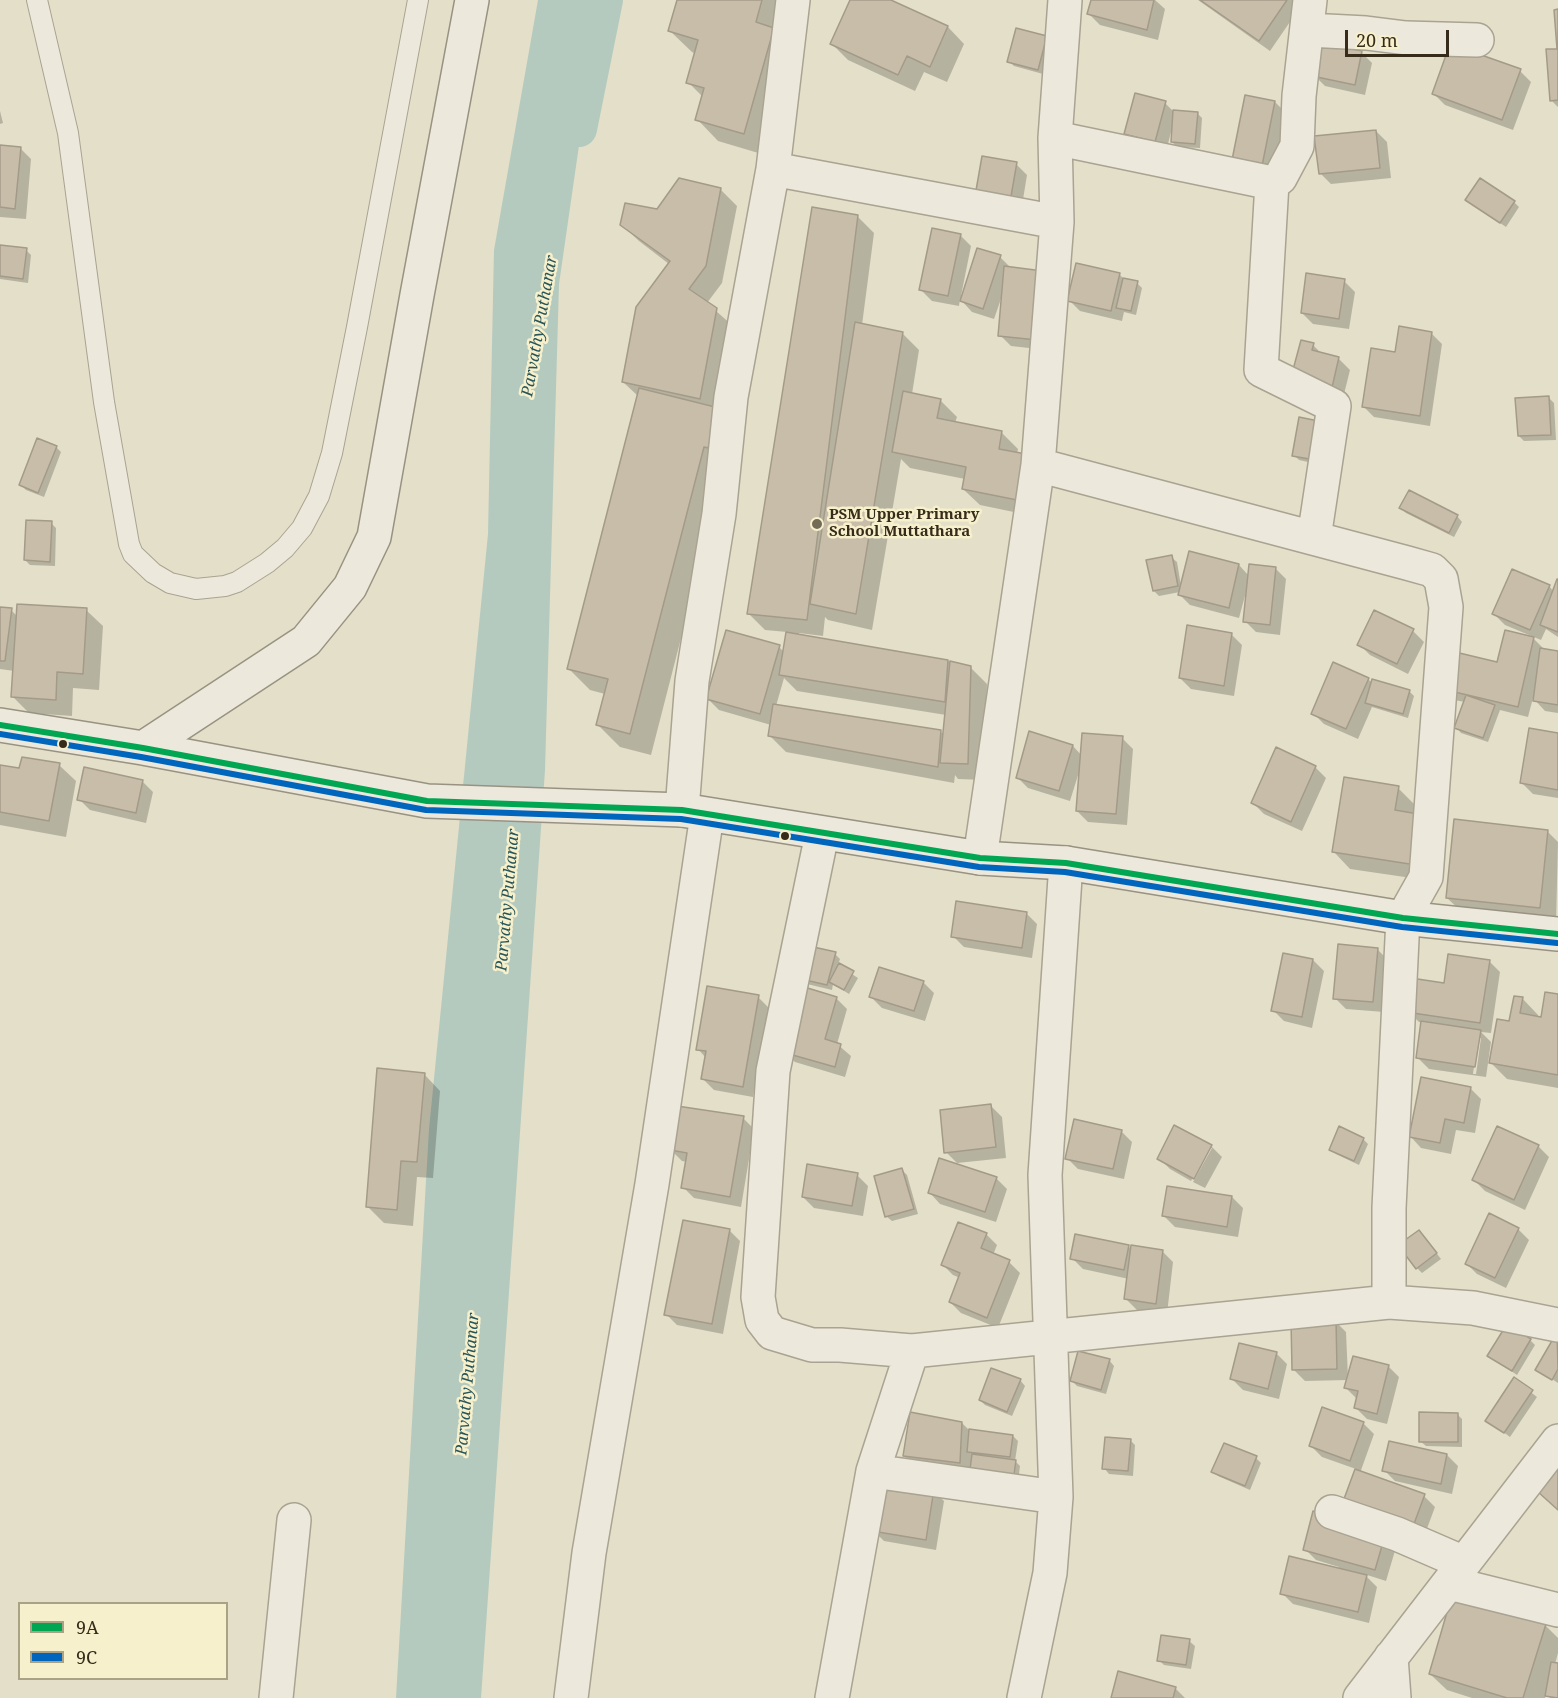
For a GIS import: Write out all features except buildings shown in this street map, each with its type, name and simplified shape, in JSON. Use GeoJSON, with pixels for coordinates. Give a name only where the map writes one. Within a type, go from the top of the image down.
{"type":"FeatureCollection","features":[{"type":"Feature","properties":{"kind":"street"},"geometry":{"type":"LineString","coordinates":[[143,748],[306,641],[350,587],[374,537],[472,0]]}},
{"type":"Feature","properties":{"kind":"street"},"geometry":{"type":"LineString","coordinates":[[571,1698],[589,1553],[652,1184],[694,813],[692,681],[719,514],[731,397],[773,169],[793,0]]}},
{"type":"Feature","properties":{"kind":"street"},"geometry":{"type":"LineString","coordinates":[[980,858],[1038,465],[1057,222],[1055,138],[1065,0]]}},
{"type":"Feature","properties":{"kind":"street"},"geometry":{"type":"LineString","coordinates":[[1055,138],[1272,183],[1280,178],[1297,146],[1299,96],[1309,15],[1366,33],[1406,38],[1477,40]]}},
{"type":"Feature","properties":{"kind":"street"},"geometry":{"type":"LineString","coordinates":[[773,169],[1057,222]]}},
{"type":"Feature","properties":{"kind":"street"},"geometry":{"type":"LineString","coordinates":[[1272,183],[1261,370],[1334,406],[1314,538]]}},
{"type":"Feature","properties":{"kind":"street"},"geometry":{"type":"LineString","coordinates":[[1038,465],[1432,570],[1441,579],[1446,607],[1426,877],[1403,918],[1389,1208],[1389,1302]]}},
{"type":"Feature","properties":{"kind":"street"},"geometry":{"type":"LineString","coordinates":[[0,725],[143,748],[428,801],[694,813],[980,858],[1066,863],[1403,918],[1558,934]]}},
{"type":"Feature","properties":{"kind":"street"},"geometry":{"type":"LineString","coordinates":[[822,834],[773,1071],[758,1297],[762,1320],[772,1333],[812,1345],[912,1351],[1389,1302],[1473,1308],[1558,1325]]}},
{"type":"Feature","properties":{"kind":"street"},"geometry":{"type":"LineString","coordinates":[[1024,1698],[1050,1573],[1056,1497],[1045,1175],[1066,863]]}},
{"type":"Feature","properties":{"kind":"street"},"geometry":{"type":"LineString","coordinates":[[832,1698],[873,1471],[912,1351]]}},
{"type":"Feature","properties":{"kind":"street"},"geometry":{"type":"LineString","coordinates":[[1360,1698],[1558,1441]]}},
{"type":"Feature","properties":{"kind":"street"},"geometry":{"type":"LineString","coordinates":[[873,1471],[1056,1497]]}},
{"type":"Feature","properties":{"kind":"street"},"geometry":{"type":"LineString","coordinates":[[1332,1512],[1397,1534],[1456,1573],[1558,1610]]}},
{"type":"Feature","properties":{"kind":"street"},"geometry":{"type":"LineString","coordinates":[[276,1698],[294,1520]]}},
{"type":"Feature","properties":{"kind":"street"},"geometry":{"type":"LineString","coordinates":[[1391,1658],[1394,1698]]}},
{"type":"Feature","properties":{"kind":"lane"},"geometry":{"type":"LineString","coordinates":[[37,0],[68,133],[104,402],[124,529],[133,554],[153,573],[170,583],[196,589],[225,586],[237,582],[267,563],[285,548],[302,528],[319,496],[332,453],[418,0]]}},
{"type":"Feature","properties":{"kind":"water"},"geometry":{"type":"Polygon","coordinates":[[[538,0],[600,0],[559,284],[545,770],[481,1698],[396,1698],[429,1129],[488,534],[494,250],[538,0]]]}},
{"type":"Feature","properties":{"kind":"waterway","name":"Parvathy Puthanar"},"geometry":{"type":"LineString","coordinates":[[579,129],[605,0]]}},
{"type":"Feature","properties":{"kind":"transit line","name":"9A"},"geometry":{"type":"LineString","coordinates":[[0,725],[143,748],[427,801],[682,810],[980,858],[1066,863],[1403,918],[1558,934]]}},
{"type":"Feature","properties":{"kind":"transit line","name":"9C"},"geometry":{"type":"LineString","coordinates":[[0,734],[141,757],[426,810],[681,819],[979,867],[1065,872],[1402,927],[1557,943]]}},
{"type":"Feature","properties":{"kind":"place","name":"PSM Upper Primary School Muttathara"},"geometry":{"type":"Point","coordinates":[817,524]}}]}
